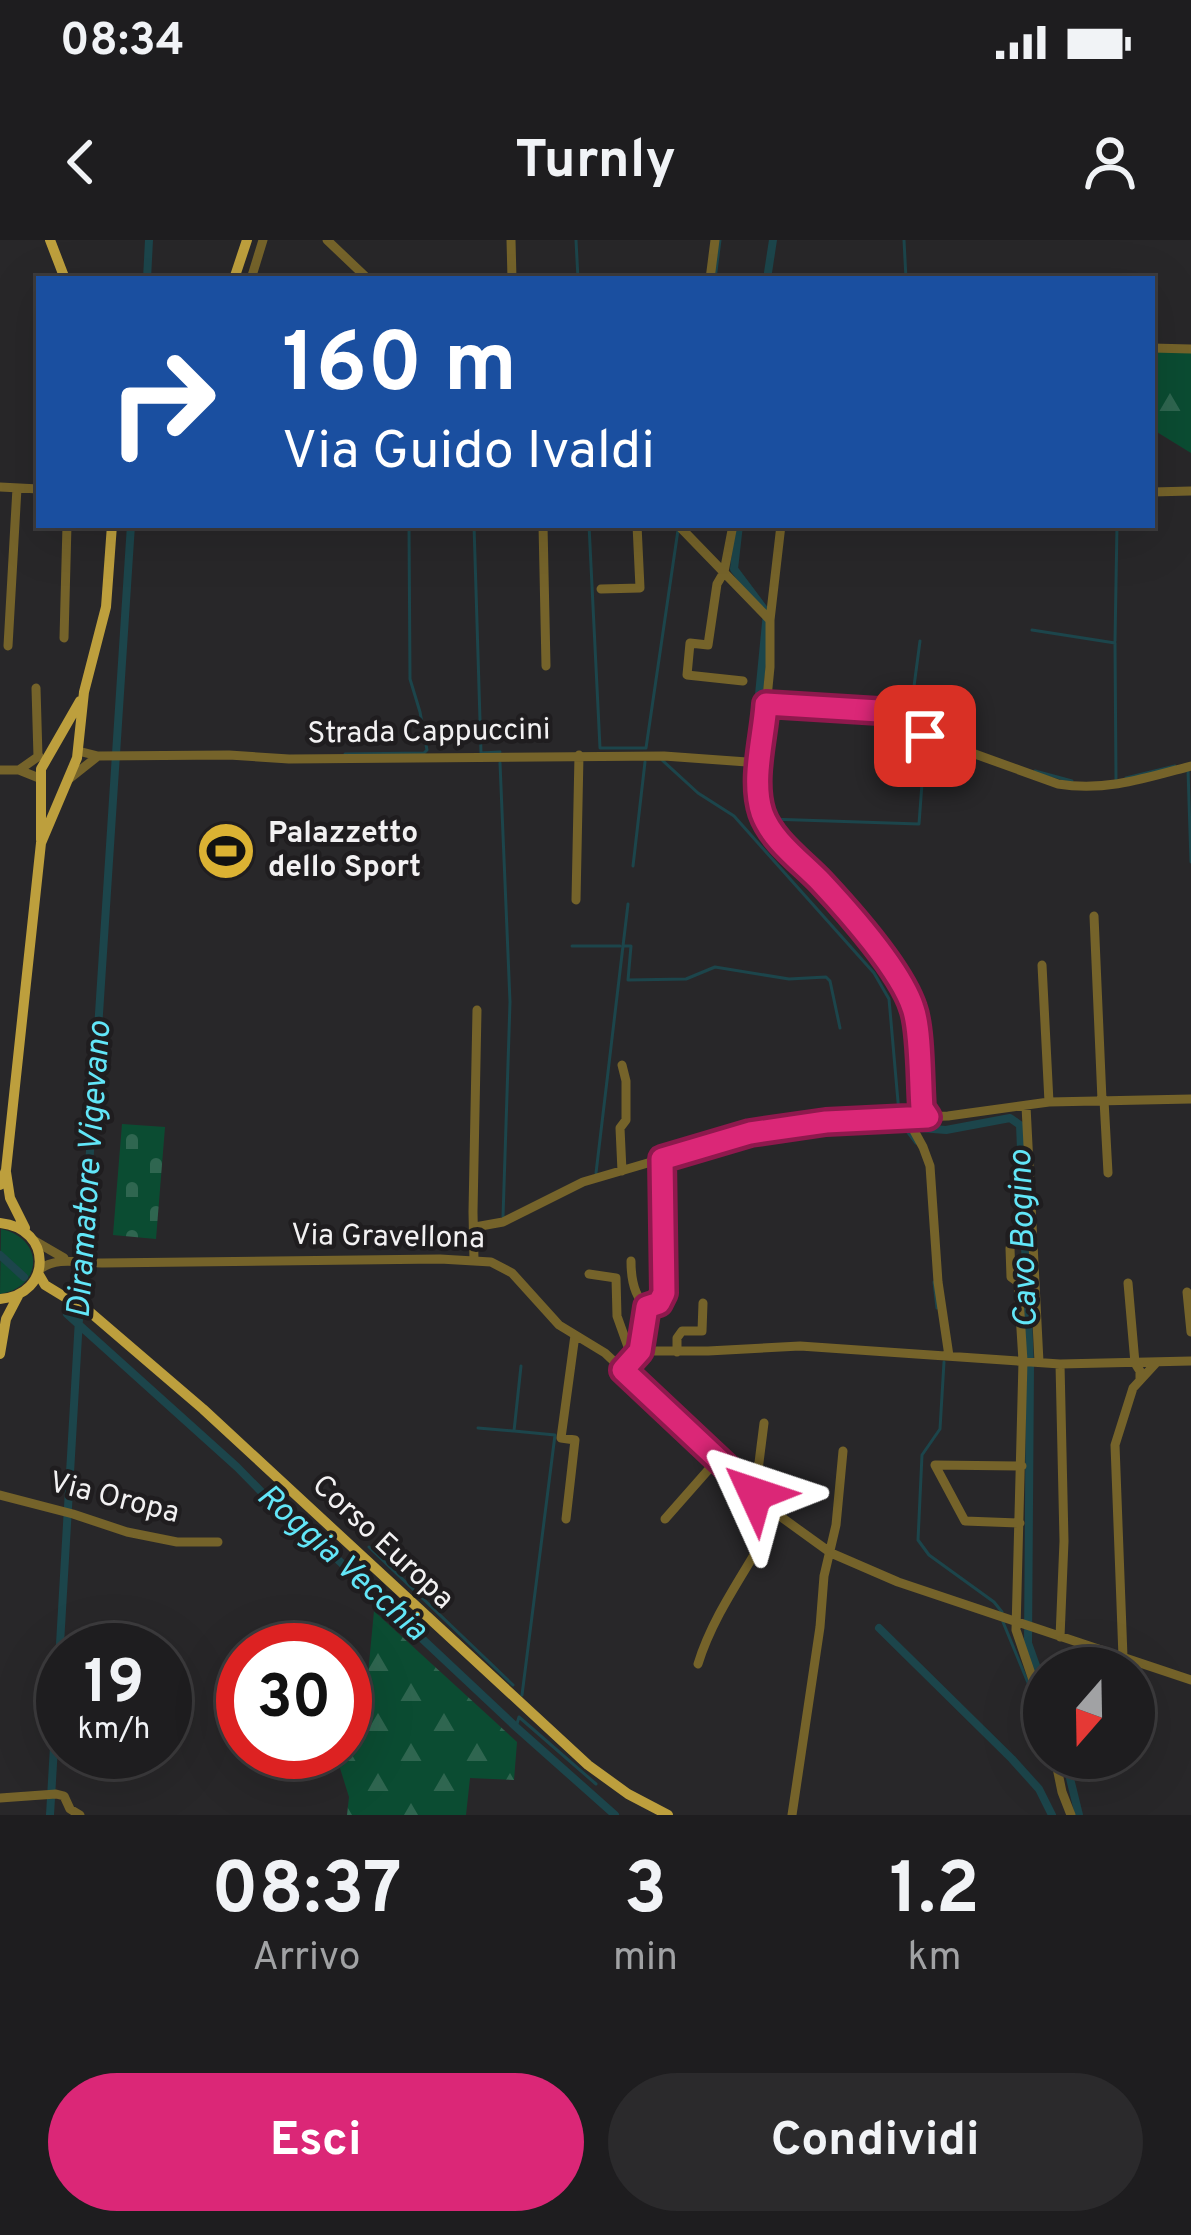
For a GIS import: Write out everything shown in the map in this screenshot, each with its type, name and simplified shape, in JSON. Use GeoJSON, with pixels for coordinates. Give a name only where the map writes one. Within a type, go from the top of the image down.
{"type":"FeatureCollection","features":[{"type":"Feature","properties":{"kind":"main road"},"geometry":{"type":"LineString","coordinates":[[50,240],[64,276]]}},
{"type":"Feature","properties":{"kind":"main road"},"geometry":{"type":"LineString","coordinates":[[235,276],[247,240]]}},
{"type":"Feature","properties":{"kind":"main road"},"geometry":{"type":"LineString","coordinates":[[41,843],[74,768],[84,692],[106,607],[112,528]]}},
{"type":"Feature","properties":{"kind":"main road"},"geometry":{"type":"LineString","coordinates":[[0,1185],[41,843],[39,778],[84,692]]}},
{"type":"Feature","properties":{"kind":"main road"},"geometry":{"type":"LineString","coordinates":[[52,746],[77,751]]}},
{"type":"Feature","properties":{"kind":"main road"},"geometry":{"type":"LineString","coordinates":[[39,778],[50,785],[67,782]]}},
{"type":"Feature","properties":{"kind":"main road"},"geometry":{"type":"LineString","coordinates":[[5,1170],[10,1198],[39,1254],[45,1286],[67,1299]]}},
{"type":"Feature","properties":{"kind":"main road"},"geometry":{"type":"LineString","coordinates":[[0,1223],[14,1225],[32,1238]]}},
{"type":"Feature","properties":{"kind":"main road"},"geometry":{"type":"LineString","coordinates":[[0,1354],[6,1318],[39,1272]]}},
{"type":"Feature","properties":{"kind":"main road"},"geometry":{"type":"LineString","coordinates":[[0,1299],[20,1295],[67,1299]]}},
{"type":"Feature","properties":{"kind":"main road","name":"Corso Europa"},"geometry":{"type":"LineString","coordinates":[[67,1299],[91,1313],[203,1409],[587,1765],[668,1815]]}},
{"type":"Feature","properties":{"kind":"street"},"geometry":{"type":"LineString","coordinates":[[251,276],[263,240]]}},
{"type":"Feature","properties":{"kind":"street"},"geometry":{"type":"LineString","coordinates":[[327,240],[365,276]]}},
{"type":"Feature","properties":{"kind":"street"},"geometry":{"type":"LineString","coordinates":[[511,240],[512,276]]}},
{"type":"Feature","properties":{"kind":"street"},"geometry":{"type":"LineString","coordinates":[[710,276],[715,240]]}},
{"type":"Feature","properties":{"kind":"street"},"geometry":{"type":"LineString","coordinates":[[1155,348],[1191,349]]}},
{"type":"Feature","properties":{"kind":"street"},"geometry":{"type":"LineString","coordinates":[[0,487],[36,489]]}},
{"type":"Feature","properties":{"kind":"street"},"geometry":{"type":"LineString","coordinates":[[8,646],[17,488]]}},
{"type":"Feature","properties":{"kind":"street"},"geometry":{"type":"LineString","coordinates":[[1155,492],[1191,491]]}},
{"type":"Feature","properties":{"kind":"street"},"geometry":{"type":"LineString","coordinates":[[64,638],[68,528]]}},
{"type":"Feature","properties":{"kind":"street"},"geometry":{"type":"LineString","coordinates":[[543,528],[546,666]]}},
{"type":"Feature","properties":{"kind":"street"},"geometry":{"type":"LineString","coordinates":[[601,589],[640,588],[638,528]]}},
{"type":"Feature","properties":{"kind":"street"},"geometry":{"type":"LineString","coordinates":[[681,528],[768,618]]}},
{"type":"Feature","properties":{"kind":"street"},"geometry":{"type":"LineString","coordinates":[[732,528],[717,584],[708,645],[690,643],[687,675],[743,682]]}},
{"type":"Feature","properties":{"kind":"street"},"geometry":{"type":"LineString","coordinates":[[781,528],[768,618],[760,808],[780,841],[857,922],[905,990],[915,1012],[922,1108],[911,1118]]}},
{"type":"Feature","properties":{"kind":"street"},"geometry":{"type":"LineString","coordinates":[[35,688],[38,757]]}},
{"type":"Feature","properties":{"kind":"street"},"geometry":{"type":"LineString","coordinates":[[766,704],[879,711],[925,736],[1078,788],[1120,785],[1191,766]]}},
{"type":"Feature","properties":{"kind":"street"},"geometry":{"type":"LineString","coordinates":[[19,770],[52,746]]}},
{"type":"Feature","properties":{"kind":"street","name":"Strada Cappuccini"},"geometry":{"type":"LineString","coordinates":[[77,751],[98,756],[289,759],[664,756],[760,763]]}},
{"type":"Feature","properties":{"kind":"street"},"geometry":{"type":"LineString","coordinates":[[576,900],[579,755]]}},
{"type":"Feature","properties":{"kind":"street"},"geometry":{"type":"LineString","coordinates":[[67,782],[98,756]]}},
{"type":"Feature","properties":{"kind":"street"},"geometry":{"type":"LineString","coordinates":[[0,770],[19,770],[39,778]]}},
{"type":"Feature","properties":{"kind":"street"},"geometry":{"type":"LineString","coordinates":[[1094,916],[1108,1173]]}},
{"type":"Feature","properties":{"kind":"street"},"geometry":{"type":"LineString","coordinates":[[1042,965],[1049,1102]]}},
{"type":"Feature","properties":{"kind":"street"},"geometry":{"type":"LineString","coordinates":[[474,1260],[477,1010]]}},
{"type":"Feature","properties":{"kind":"street"},"geometry":{"type":"LineString","coordinates":[[622,1065],[626,1120],[620,1128],[622,1171]]}},
{"type":"Feature","properties":{"kind":"street"},"geometry":{"type":"LineString","coordinates":[[475,1227],[502,1222],[583,1182],[750,1133],[1049,1102],[1191,1099]]}},
{"type":"Feature","properties":{"kind":"street"},"geometry":{"type":"LineString","coordinates":[[1025,1106],[1039,1362]]}},
{"type":"Feature","properties":{"kind":"street"},"geometry":{"type":"LineString","coordinates":[[911,1118],[930,1166],[940,1300],[950,1356]]}},
{"type":"Feature","properties":{"kind":"street"},"geometry":{"type":"LineString","coordinates":[[647,1307],[659,1303],[664,1293],[662,1159]]}},
{"type":"Feature","properties":{"kind":"street","name":"Via Gravellona"},"geometry":{"type":"LineString","coordinates":[[32,1238],[79,1263],[474,1260],[498,1264],[559,1325],[604,1353],[777,1514],[831,1553],[874,1573],[1092,1647]]}},
{"type":"Feature","properties":{"kind":"street"},"geometry":{"type":"LineString","coordinates":[[1010,1248],[1011,1277],[1018,1282],[1024,1361],[1015,1622],[1023,1647]]}},
{"type":"Feature","properties":{"kind":"street"},"geometry":{"type":"LineString","coordinates":[[631,1261],[635,1291],[647,1307]]}},
{"type":"Feature","properties":{"kind":"street"},"geometry":{"type":"LineString","coordinates":[[39,1272],[50,1262],[79,1263]]}},
{"type":"Feature","properties":{"kind":"street"},"geometry":{"type":"LineString","coordinates":[[589,1274],[616,1278],[616,1316],[636,1354]]}},
{"type":"Feature","properties":{"kind":"street"},"geometry":{"type":"LineString","coordinates":[[1123,1647],[1115,1445],[1140,1371],[1135,1363],[1128,1283]]}},
{"type":"Feature","properties":{"kind":"street"},"geometry":{"type":"LineString","coordinates":[[1187,1292],[1191,1332]]}},
{"type":"Feature","properties":{"kind":"street"},"geometry":{"type":"LineString","coordinates":[[702,1331],[704,1303]]}},
{"type":"Feature","properties":{"kind":"street"},"geometry":{"type":"LineString","coordinates":[[623,1370],[636,1354],[647,1307]]}},
{"type":"Feature","properties":{"kind":"street"},"geometry":{"type":"LineString","coordinates":[[677,1352],[682,1331],[719,1331]]}},
{"type":"Feature","properties":{"kind":"street"},"geometry":{"type":"LineString","coordinates":[[566,1519],[574,1440],[561,1438],[575,1335]]}},
{"type":"Feature","properties":{"kind":"street"},"geometry":{"type":"LineString","coordinates":[[636,1354],[800,1346],[1060,1364],[1191,1361]]}},
{"type":"Feature","properties":{"kind":"street"},"geometry":{"type":"LineString","coordinates":[[1137,1384],[1156,1363]]}},
{"type":"Feature","properties":{"kind":"street"},"geometry":{"type":"LineString","coordinates":[[1060,1364],[1064,1541],[1060,1637]]}},
{"type":"Feature","properties":{"kind":"street"},"geometry":{"type":"LineString","coordinates":[[1121,1364],[1137,1384]]}},
{"type":"Feature","properties":{"kind":"street"},"geometry":{"type":"LineString","coordinates":[[755,1494],[764,1424]]}},
{"type":"Feature","properties":{"kind":"street"},"geometry":{"type":"LineString","coordinates":[[792,1815],[843,1451]]}},
{"type":"Feature","properties":{"kind":"street"},"geometry":{"type":"LineString","coordinates":[[665,1519],[717,1460]]}},
{"type":"Feature","properties":{"kind":"street"},"geometry":{"type":"LineString","coordinates":[[1020,1523],[964,1521],[934,1465],[1022,1466]]}},
{"type":"Feature","properties":{"kind":"street","name":"Via Oropa"},"geometry":{"type":"LineString","coordinates":[[0,1496],[156,1538],[218,1542]]}},
{"type":"Feature","properties":{"kind":"street"},"geometry":{"type":"LineString","coordinates":[[698,1664],[706,1636],[777,1514]]}},
{"type":"Feature","properties":{"kind":"street","name":"Via Gravellona"},"geometry":{"type":"LineString","coordinates":[[1155,1667],[1191,1679]]}},
{"type":"Feature","properties":{"kind":"street"},"geometry":{"type":"LineString","coordinates":[[1059,1779],[1070,1815]]}},
{"type":"Feature","properties":{"kind":"street"},"geometry":{"type":"LineString","coordinates":[[0,1798],[64,1796],[70,1809],[80,1815]]}},
{"type":"Feature","properties":{"kind":"green space"},"geometry":{"type":"Polygon","coordinates":[[[1155,351],[1191,352],[1191,453],[1155,431],[1155,351]]]}},
{"type":"Feature","properties":{"kind":"green space"},"geometry":{"type":"Polygon","coordinates":[[[122,1124],[165,1127],[156,1239],[113,1235],[122,1124]]]}},
{"type":"Feature","properties":{"kind":"green space"},"geometry":{"type":"Polygon","coordinates":[[[1,1229],[25,1242],[33,1262],[25,1282],[0,1294],[1,1229]]]}},
{"type":"Feature","properties":{"kind":"green space"},"geometry":{"type":"Polygon","coordinates":[[[374,1611],[517,1742],[514,1780],[470,1778],[466,1815],[347,1815],[349,1797],[343,1779],[372,1779],[374,1611]]]}},
{"type":"Feature","properties":{"kind":"waterway","name":"Diramatore Vigevano"},"geometry":{"type":"LineString","coordinates":[[147,276],[149,240]]}},
{"type":"Feature","properties":{"kind":"waterway"},"geometry":{"type":"LineString","coordinates":[[576,240],[578,276]]}},
{"type":"Feature","properties":{"kind":"waterway"},"geometry":{"type":"LineString","coordinates":[[715,276],[720,240]]}},
{"type":"Feature","properties":{"kind":"waterway","name":"Cavo Bogino"},"geometry":{"type":"LineString","coordinates":[[767,276],[773,240]]}},
{"type":"Feature","properties":{"kind":"waterway"},"geometry":{"type":"LineString","coordinates":[[904,240],[906,276]]}},
{"type":"Feature","properties":{"kind":"waterway","name":"Diramatore Vigevano"},"geometry":{"type":"LineString","coordinates":[[50,1815],[131,528]]}},
{"type":"Feature","properties":{"kind":"waterway"},"geometry":{"type":"LineString","coordinates":[[345,754],[427,750],[410,679],[409,528]]}},
{"type":"Feature","properties":{"kind":"waterway"},"geometry":{"type":"LineString","coordinates":[[474,528],[481,753],[500,752]]}},
{"type":"Feature","properties":{"kind":"waterway"},"geometry":{"type":"LineString","coordinates":[[589,528],[600,748],[646,748],[678,530]]}},
{"type":"Feature","properties":{"kind":"waterway","name":"Cavo Bogino"},"geometry":{"type":"LineString","coordinates":[[739,528],[734,569],[767,613],[752,766],[752,801],[759,826],[869,951],[900,998],[908,1019],[920,1128],[946,1130],[1010,1118],[1020,1125],[1030,1366],[1029,1647]]}},
{"type":"Feature","properties":{"kind":"waterway"},"geometry":{"type":"LineString","coordinates":[[1115,641],[1117,528]]}},
{"type":"Feature","properties":{"kind":"waterway"},"geometry":{"type":"LineString","coordinates":[[1032,630],[1115,643],[1116,780]]}},
{"type":"Feature","properties":{"kind":"waterway"},"geometry":{"type":"LineString","coordinates":[[909,724],[920,641]]}},
{"type":"Feature","properties":{"kind":"waterway"},"geometry":{"type":"LineString","coordinates":[[769,819],[919,824],[925,743]]}},
{"type":"Feature","properties":{"kind":"waterway"},"geometry":{"type":"LineString","coordinates":[[662,760],[698,793],[734,816],[874,973],[889,999],[899,1113]]}},
{"type":"Feature","properties":{"kind":"waterway"},"geometry":{"type":"LineString","coordinates":[[633,866],[645,762]]}},
{"type":"Feature","properties":{"kind":"waterway"},"geometry":{"type":"LineString","coordinates":[[500,763],[510,1002],[503,1217]]}},
{"type":"Feature","properties":{"kind":"waterway"},"geometry":{"type":"LineString","coordinates":[[1126,778],[1175,766]]}},
{"type":"Feature","properties":{"kind":"waterway"},"geometry":{"type":"LineString","coordinates":[[1188,770],[1191,862]]}},
{"type":"Feature","properties":{"kind":"waterway"},"geometry":{"type":"LineString","coordinates":[[1035,771],[1072,781]]}},
{"type":"Feature","properties":{"kind":"waterway"},"geometry":{"type":"LineString","coordinates":[[596,1173],[628,904]]}},
{"type":"Feature","properties":{"kind":"waterway"},"geometry":{"type":"LineString","coordinates":[[572,946],[620,946]]}},
{"type":"Feature","properties":{"kind":"waterway"},"geometry":{"type":"LineString","coordinates":[[624,946],[631,946],[628,980],[686,979],[715,967],[789,979],[826,977],[840,1028]]}},
{"type":"Feature","properties":{"kind":"waterway"},"geometry":{"type":"LineString","coordinates":[[900,1122],[916,1143]]}},
{"type":"Feature","properties":{"kind":"waterway","name":"Roggia Vecchia"},"geometry":{"type":"LineString","coordinates":[[0,1255],[24,1277]]}},
{"type":"Feature","properties":{"kind":"waterway"},"geometry":{"type":"LineString","coordinates":[[934,1282],[937,1308]]}},
{"type":"Feature","properties":{"kind":"waterway","name":"Roggia Vecchia"},"geometry":{"type":"LineString","coordinates":[[67,1314],[615,1815]]}},
{"type":"Feature","properties":{"kind":"waterway"},"geometry":{"type":"LineString","coordinates":[[944,1362],[940,1429],[922,1455],[918,1540],[929,1555],[1002,1612]]}},
{"type":"Feature","properties":{"kind":"waterway"},"geometry":{"type":"LineString","coordinates":[[521,1366],[514,1431],[555,1435],[522,1695]]}},
{"type":"Feature","properties":{"kind":"waterway"},"geometry":{"type":"LineString","coordinates":[[478,1428],[513,1431]]}},
{"type":"Feature","properties":{"kind":"waterway"},"geometry":{"type":"LineString","coordinates":[[369,1547],[513,1685]]}},
{"type":"Feature","properties":{"kind":"waterway"},"geometry":{"type":"LineString","coordinates":[[1003,1622],[1023,1671]]}},
{"type":"Feature","properties":{"kind":"waterway"},"geometry":{"type":"LineString","coordinates":[[879,1628],[1012,1759],[1039,1789],[1052,1815]]}},
{"type":"Feature","properties":{"kind":"waterway"},"geometry":{"type":"LineString","coordinates":[[516,1727],[519,1717],[596,1784]]}},
{"type":"Feature","properties":{"kind":"waterway","name":"Cavo Bogino"},"geometry":{"type":"LineString","coordinates":[[1070,1779],[1079,1815]]}},
{"type":"Feature","properties":{"kind":"place","name":"Palazzetto dello Sport"},"geometry":{"type":"Point","coordinates":[226,851]}},
{"type":"Feature","properties":{"kind":"route"},"geometry":{"type":"LineString","coordinates":[[755,1494],[623,1370],[640,1351],[647,1307],[659,1303],[664,1293],[662,1159],[750,1133],[854,1119],[928,1117],[922,1108],[915,1012],[905,990],[857,922],[766,822],[758,789],[766,704],[879,711],[925,736]]}}]}
